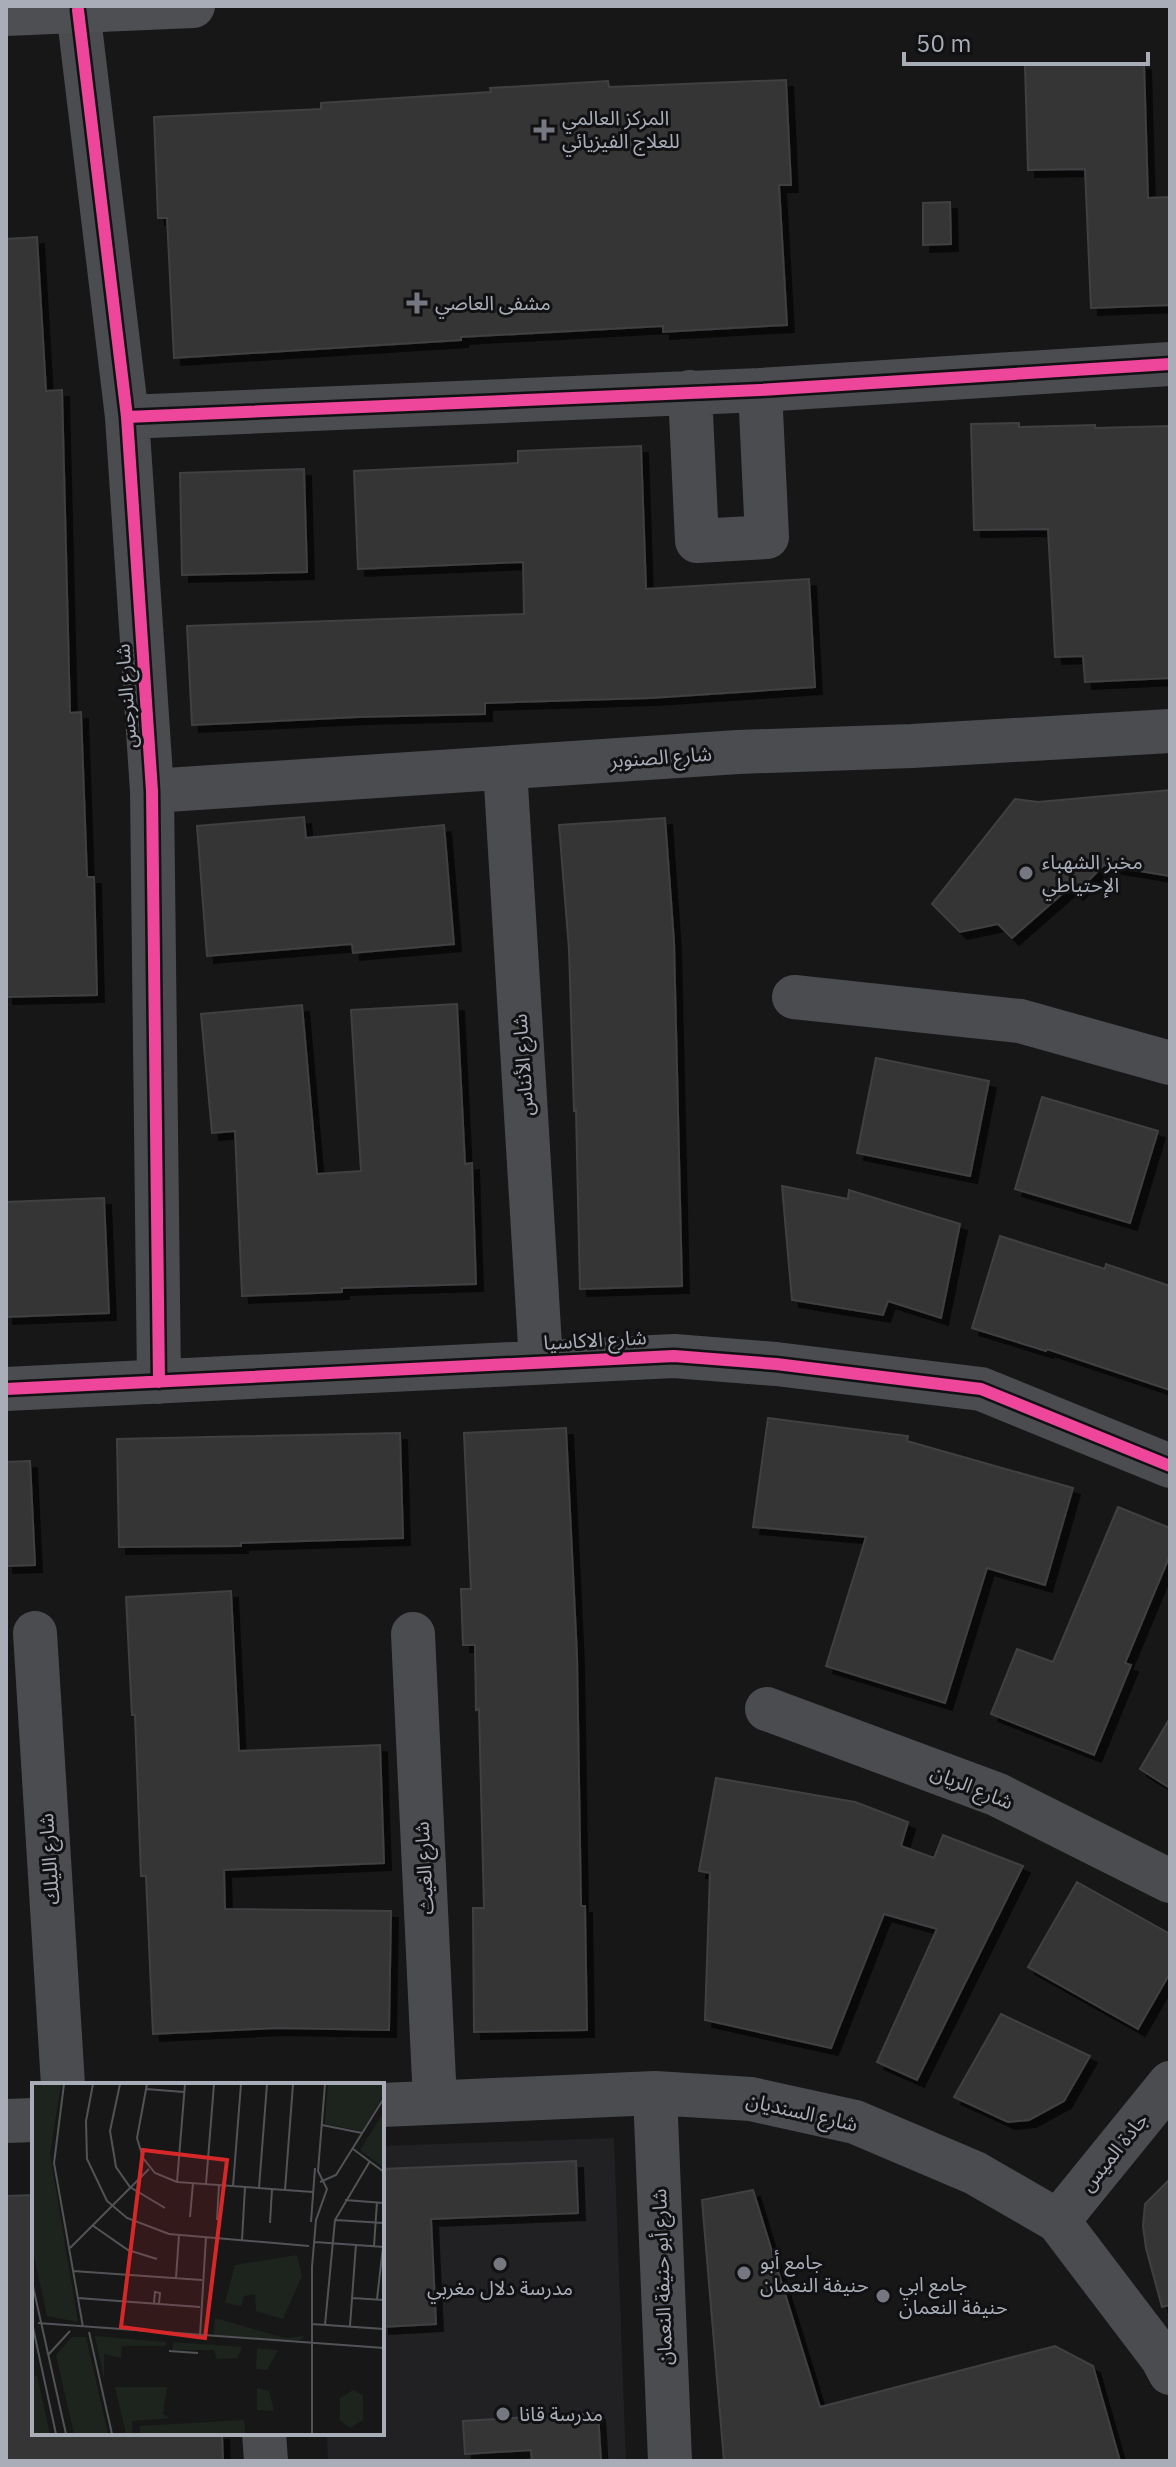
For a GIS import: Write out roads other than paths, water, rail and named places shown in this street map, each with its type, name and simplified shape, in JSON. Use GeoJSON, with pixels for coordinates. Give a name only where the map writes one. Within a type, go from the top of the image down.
{"type":"FeatureCollection","features":[{"type":"Feature","properties":{"kind":"main road"},"geometry":{"type":"LineString","coordinates":[[6,14],[193,6]]}},
{"type":"Feature","properties":{"kind":"street","name":"شارع النرجس"},"geometry":{"type":"LineString","coordinates":[[78,10],[127,417],[152,791],[159,1382]]}},
{"type":"Feature","properties":{"kind":"street"},"geometry":{"type":"LineString","coordinates":[[127,417],[760,390],[1170,364]]}},
{"type":"Feature","properties":{"kind":"street"},"geometry":{"type":"LineString","coordinates":[[690,392],[697,541],[767,537],[760,390]]}},
{"type":"Feature","properties":{"kind":"street","name":"شارع الصنوبر"},"geometry":{"type":"LineString","coordinates":[[152,791],[738,752],[912,746],[1170,731]]}},
{"type":"Feature","properties":{"kind":"street","name":"شارع الأنناس"},"geometry":{"type":"LineString","coordinates":[[505,768],[541,1362]]}},
{"type":"Feature","properties":{"kind":"street"},"geometry":{"type":"LineString","coordinates":[[794,997],[1020,1021],[1170,1063]]}},
{"type":"Feature","properties":{"kind":"street","name":"شارع الاكاسيا"},"geometry":{"type":"LineString","coordinates":[[6,1389],[674,1356],[776,1364],[981,1389],[1170,1466]]}},
{"type":"Feature","properties":{"kind":"street","name":"شارع الليلك"},"geometry":{"type":"LineString","coordinates":[[35,1633],[63,2083]]}},
{"type":"Feature","properties":{"kind":"street","name":"شارع الغيث"},"geometry":{"type":"LineString","coordinates":[[413,1634],[435,2102]]}},
{"type":"Feature","properties":{"kind":"street","name":"شارع الريان"},"geometry":{"type":"LineString","coordinates":[[767,1709],[996,1794],[1170,1881]]}},
{"type":"Feature","properties":{"kind":"street","name":"جادة الميس"},"geometry":{"type":"LineString","coordinates":[[1058,2221],[1170,2083]]}},
{"type":"Feature","properties":{"kind":"street","name":"شارع السنديان"},"geometry":{"type":"LineString","coordinates":[[384,2105],[655,2093],[751,2099],[855,2122],[975,2173],[1058,2221],[1162,2358],[1170,2373]]}},
{"type":"Feature","properties":{"kind":"street","name":"شارع أبو حنيفة النعمان"},"geometry":{"type":"LineString","coordinates":[[655,2093],[670,2461]]}},
{"type":"Feature","properties":{"kind":"street"},"geometry":{"type":"LineString","coordinates":[[6,2121],[32,2120]]}},
{"type":"Feature","properties":{"kind":"street"},"geometry":{"type":"LineString","coordinates":[[264,2435],[266,2461]]}},
{"type":"Feature","properties":{"kind":"place","name":"المركز العالمي للعلاج الفيزيائي"},"geometry":{"type":"Point","coordinates":[544,130]}},
{"type":"Feature","properties":{"kind":"place","name":"مشفى العاصي"},"geometry":{"type":"Point","coordinates":[417,303]}},
{"type":"Feature","properties":{"kind":"place","name":"مخبز الشهباء الإحتياطي"},"geometry":{"type":"Point","coordinates":[1026,873]}},
{"type":"Feature","properties":{"kind":"place","name":"مدرسة دلال مغربي"},"geometry":{"type":"Point","coordinates":[500,2264]}},
{"type":"Feature","properties":{"kind":"place","name":"جامع أبو حنيفة النعمان"},"geometry":{"type":"Point","coordinates":[744,2273]}},
{"type":"Feature","properties":{"kind":"place","name":"جامع ابي حنيفة النعمان"},"geometry":{"type":"Point","coordinates":[883,2296]}},
{"type":"Feature","properties":{"kind":"place","name":"مدرسة قانا"},"geometry":{"type":"Point","coordinates":[503,2414]}}]}
